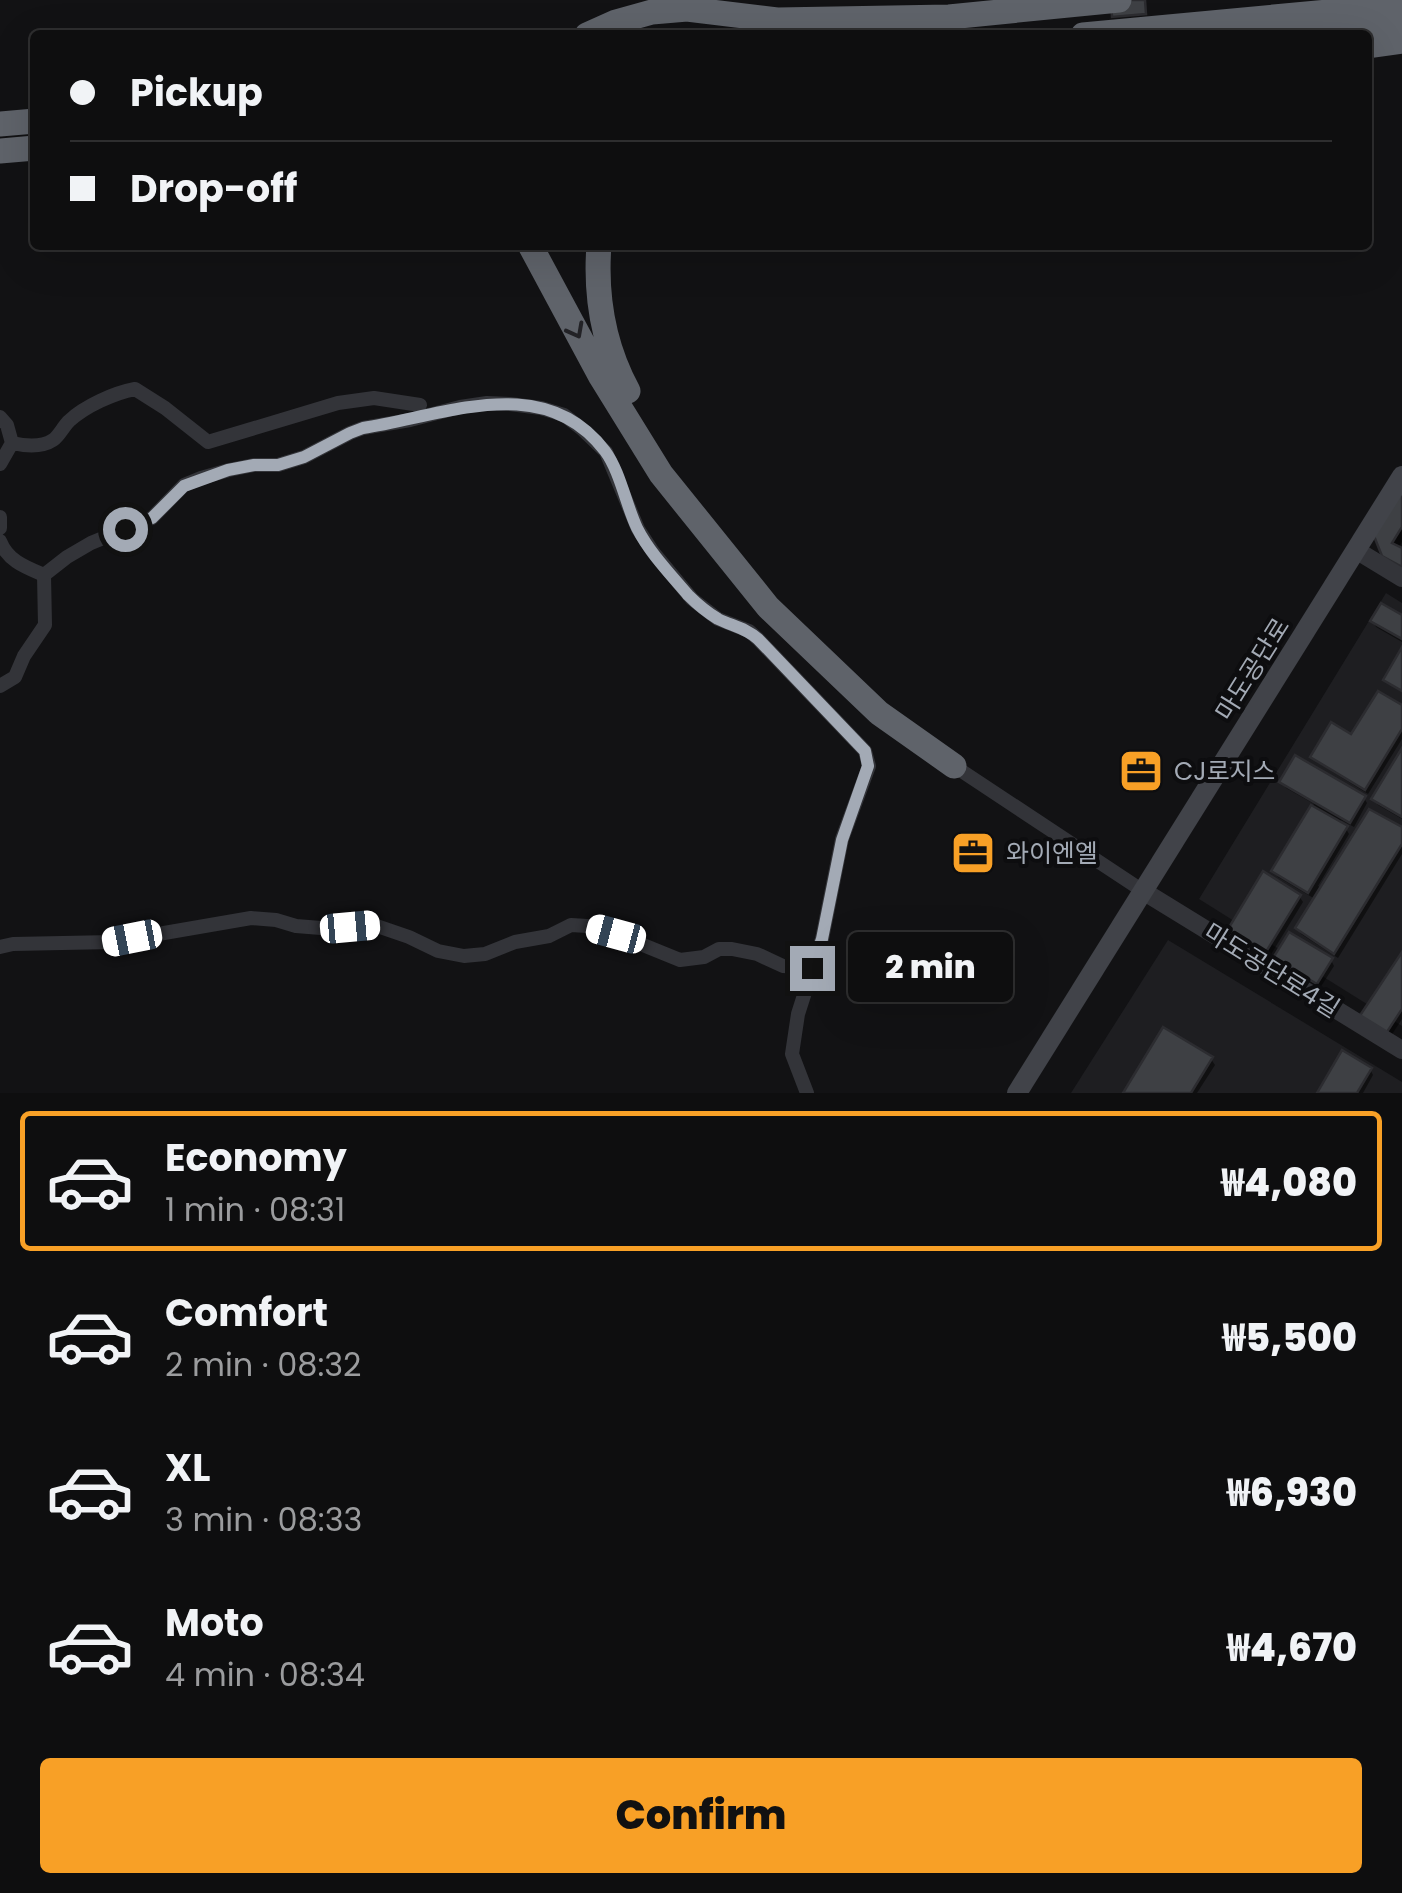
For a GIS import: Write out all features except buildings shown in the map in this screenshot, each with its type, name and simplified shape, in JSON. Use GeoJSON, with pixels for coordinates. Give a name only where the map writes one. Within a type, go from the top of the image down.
{"type":"FeatureCollection","features":[{"type":"Feature","properties":{"kind":"highway"},"geometry":{"type":"LineString","coordinates":[[598,30],[633,16],[670,10],[777,20],[931,18],[1119,0]]}},
{"type":"Feature","properties":{"kind":"highway"},"geometry":{"type":"LineString","coordinates":[[1136,30],[1402,5]]}},
{"type":"Feature","properties":{"kind":"highway"},"geometry":{"type":"LineString","coordinates":[[1333,30],[1402,23]]}},
{"type":"Feature","properties":{"kind":"highway"},"geometry":{"type":"LineString","coordinates":[[1372,45],[1402,40]]}},
{"type":"Feature","properties":{"kind":"highway"},"geometry":{"type":"LineString","coordinates":[[0,124],[30,121]]}},
{"type":"Feature","properties":{"kind":"highway"},"geometry":{"type":"LineString","coordinates":[[0,151],[30,148]]}},
{"type":"Feature","properties":{"kind":"highway"},"geometry":{"type":"LineString","coordinates":[[533,250],[601,378],[661,474],[768,607],[879,713],[954,766]]}},
{"type":"Feature","properties":{"kind":"highway"},"geometry":{"type":"LineString","coordinates":[[599,250],[598,294],[615,368],[666,460],[773,595],[954,766]]}},
{"type":"Feature","properties":{"kind":"main road","name":"마도공단로"},"geometry":{"type":"LineString","coordinates":[[1016,1093],[1402,476]]}},
{"type":"Feature","properties":{"kind":"street"},"geometry":{"type":"LineString","coordinates":[[12,444],[25,446],[54,440],[78,415],[135,388],[208,442],[338,402],[374,398],[420,405]]}},
{"type":"Feature","properties":{"kind":"street"},"geometry":{"type":"LineString","coordinates":[[44,575],[91,543],[152,518],[184,486],[228,470],[278,465],[304,457],[363,428],[487,403],[541,408],[564,416],[606,452],[638,529],[692,599],[718,619],[749,631],[865,751],[868,766],[842,840],[822,939],[798,1014],[792,1054],[807,1093]]}},
{"type":"Feature","properties":{"kind":"street"},"geometry":{"type":"LineString","coordinates":[[0,417],[7,425],[12,444],[0,464]]}},
{"type":"Feature","properties":{"kind":"street"},"geometry":{"type":"LineString","coordinates":[[0,516],[0,528]]}},
{"type":"Feature","properties":{"kind":"street"},"geometry":{"type":"LineString","coordinates":[[1,548],[23,566],[44,575]]}},
{"type":"Feature","properties":{"kind":"street"},"geometry":{"type":"LineString","coordinates":[[1356,550],[1402,578]]}},
{"type":"Feature","properties":{"kind":"street"},"geometry":{"type":"LineString","coordinates":[[0,686],[15,677],[45,625],[44,575]]}},
{"type":"Feature","properties":{"kind":"street"},"geometry":{"type":"LineString","coordinates":[[954,766],[1143,891]]}},
{"type":"Feature","properties":{"kind":"street","name":"마도공단로4길"},"geometry":{"type":"LineString","coordinates":[[1143,891],[1402,1050]]}},
{"type":"Feature","properties":{"kind":"street"},"geometry":{"type":"LineString","coordinates":[[0,947],[112,942],[251,918],[321,928],[374,925],[438,951],[464,956],[549,936],[571,925],[616,934],[680,960],[732,949],[782,966],[812,968]]}},
{"type":"Feature","properties":{"kind":"shaded area"},"geometry":{"type":"Polygon","coordinates":[[[1386,593],[1402,603],[1402,1026],[1199,899],[1386,593]]]}},
{"type":"Feature","properties":{"kind":"shaded area"},"geometry":{"type":"Polygon","coordinates":[[[1168,940],[1402,1082],[1402,1093],[1071,1093],[1168,940]]]}},
{"type":"Feature","properties":{"kind":"place","name":"CJ로지스"},"geometry":{"type":"Point","coordinates":[1141,771]}},
{"type":"Feature","properties":{"kind":"place","name":"와이엔엘"},"geometry":{"type":"Point","coordinates":[973,853]}},
{"type":"Feature","properties":{"kind":"route"},"geometry":{"type":"LineString","coordinates":[[125,529],[152,518],[169,498],[202,478],[304,457],[363,428],[487,403],[541,408],[564,416],[606,452],[638,529],[692,599],[718,619],[749,631],[865,751],[865,779],[842,840],[822,939],[812,968]]}}]}
